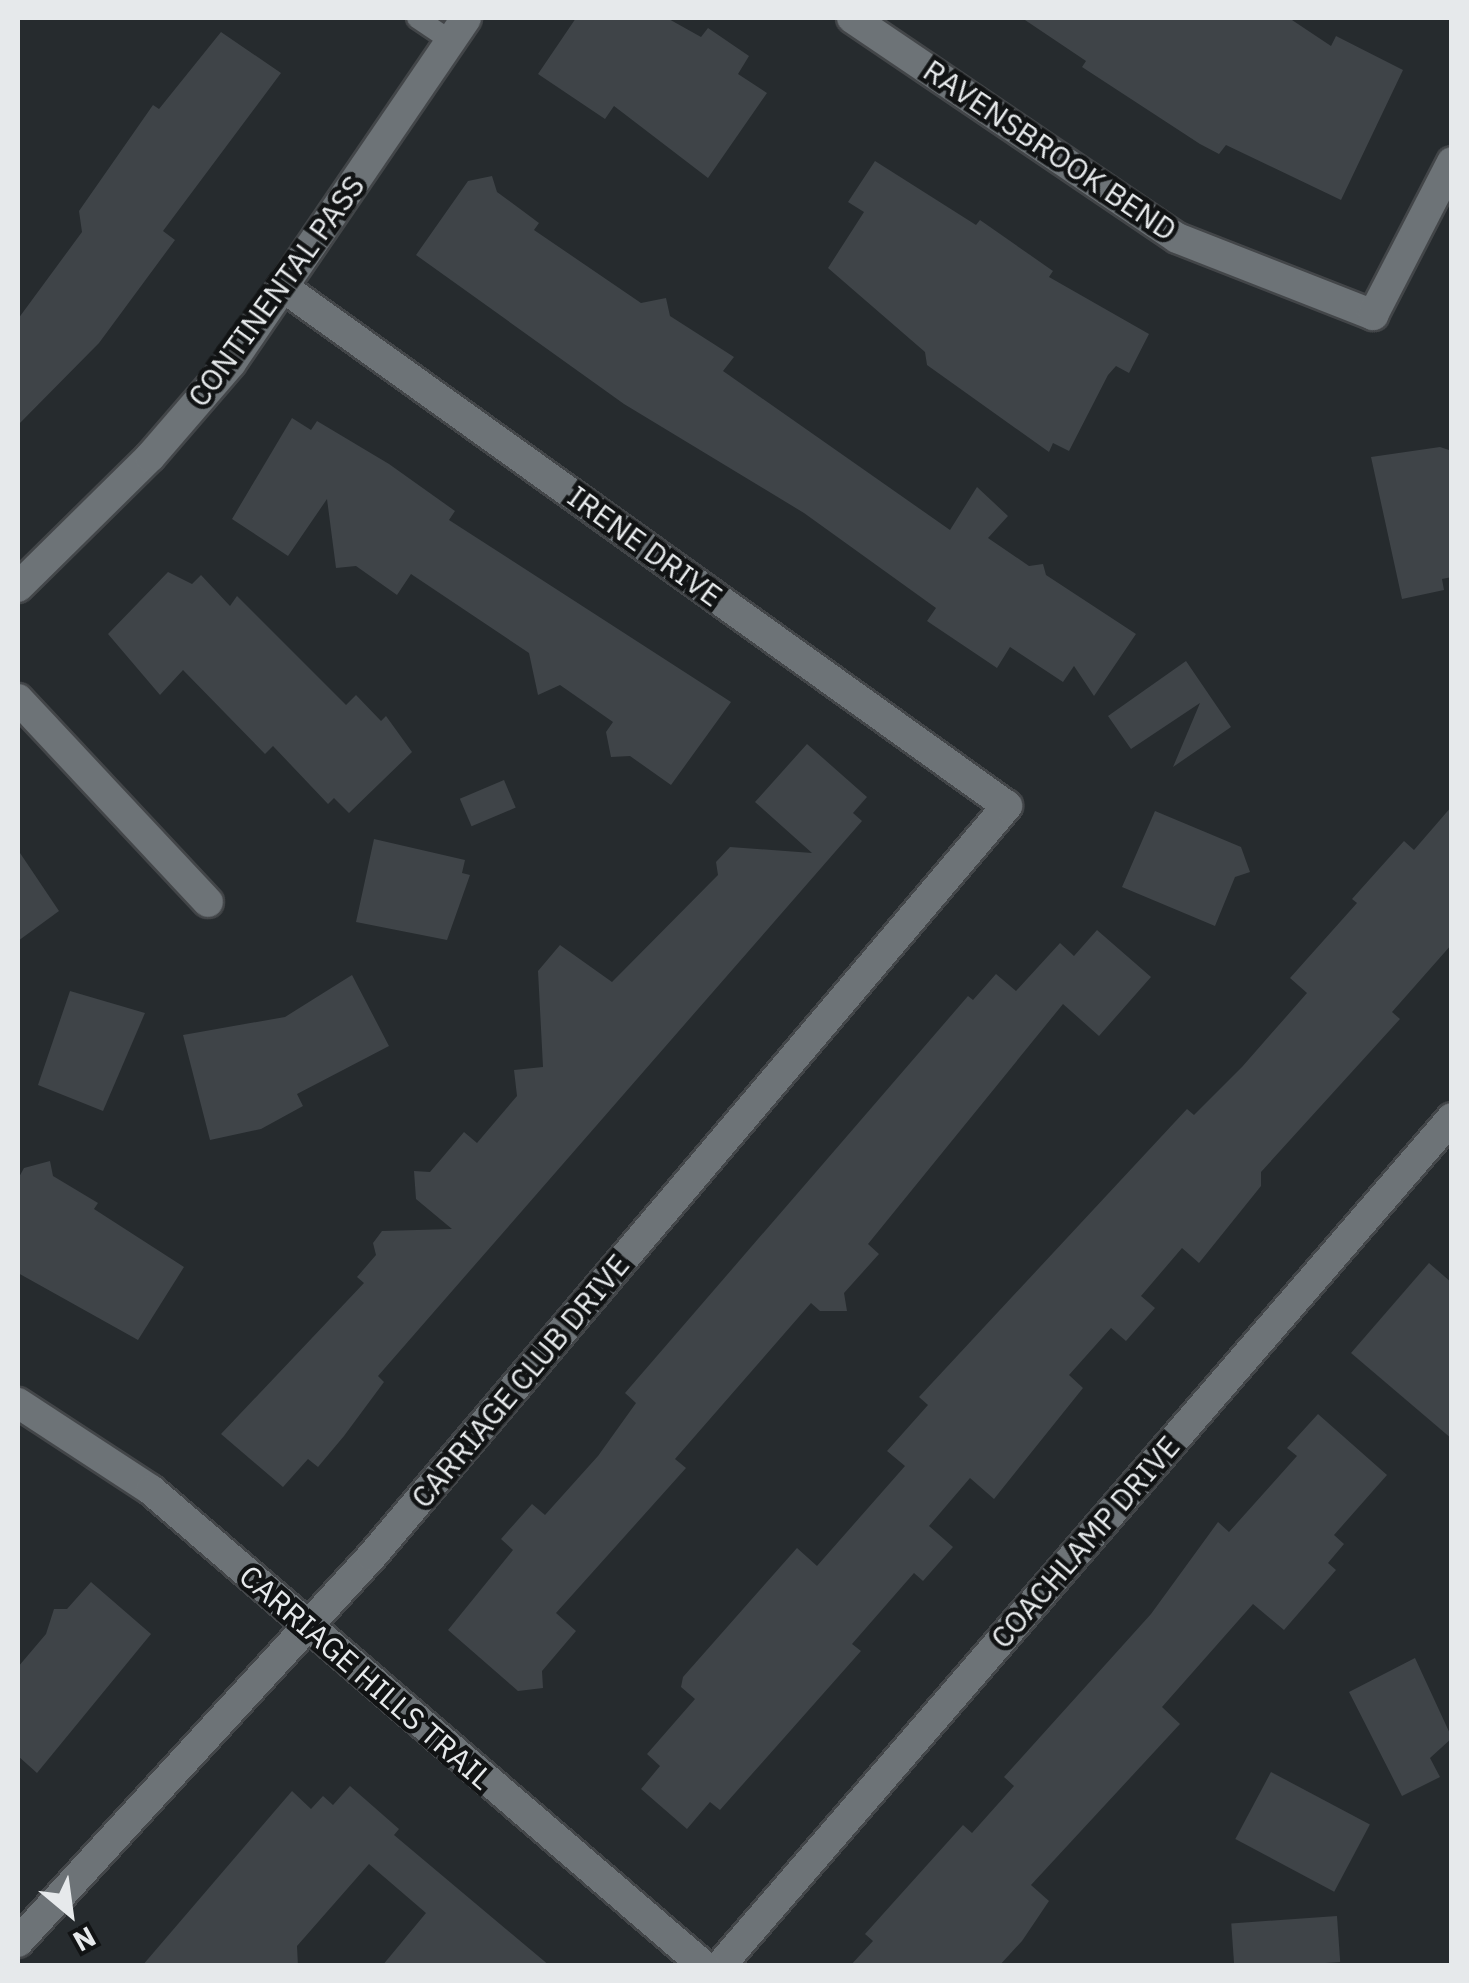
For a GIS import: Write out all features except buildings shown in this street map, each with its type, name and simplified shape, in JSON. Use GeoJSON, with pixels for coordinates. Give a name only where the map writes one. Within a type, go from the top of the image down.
{"type":"FeatureCollection","features":[{"type":"Feature","properties":{"kind":"street","name":"RAVENSBROOK BEND"},"geometry":{"type":"LineString","coordinates":[[852,18],[1178,238],[1373,315],[1452,162]]}},
{"type":"Feature","properties":{"kind":"street","name":"CONTINENTAL PASS"},"geometry":{"type":"LineString","coordinates":[[18,587],[150,457],[283,287],[459,29]]}},
{"type":"Feature","properties":{"kind":"street","name":"IRENE DRIVE"},"geometry":{"type":"LineString","coordinates":[[283,287],[1007,806]]}},
{"type":"Feature","properties":{"kind":"street"},"geometry":{"type":"LineString","coordinates":[[18,699],[208,902]]}},
{"type":"Feature","properties":{"kind":"street","name":"CARRIAGE CLUB DRIVE"},"geometry":{"type":"LineString","coordinates":[[18,1942],[306,1626],[1007,806]]}},
{"type":"Feature","properties":{"kind":"street","name":"COACHLAMP DRIVE"},"geometry":{"type":"LineString","coordinates":[[720,1966],[1445,1138]]}},
{"type":"Feature","properties":{"kind":"street","name":"CARRIAGE HILLS TRAIL"},"geometry":{"type":"LineString","coordinates":[[18,1403],[151,1490],[704,1966]]}},
{"type":"Feature","properties":{"kind":"lane"},"geometry":{"type":"LineString","coordinates":[[416,18],[459,29]]}}]}
